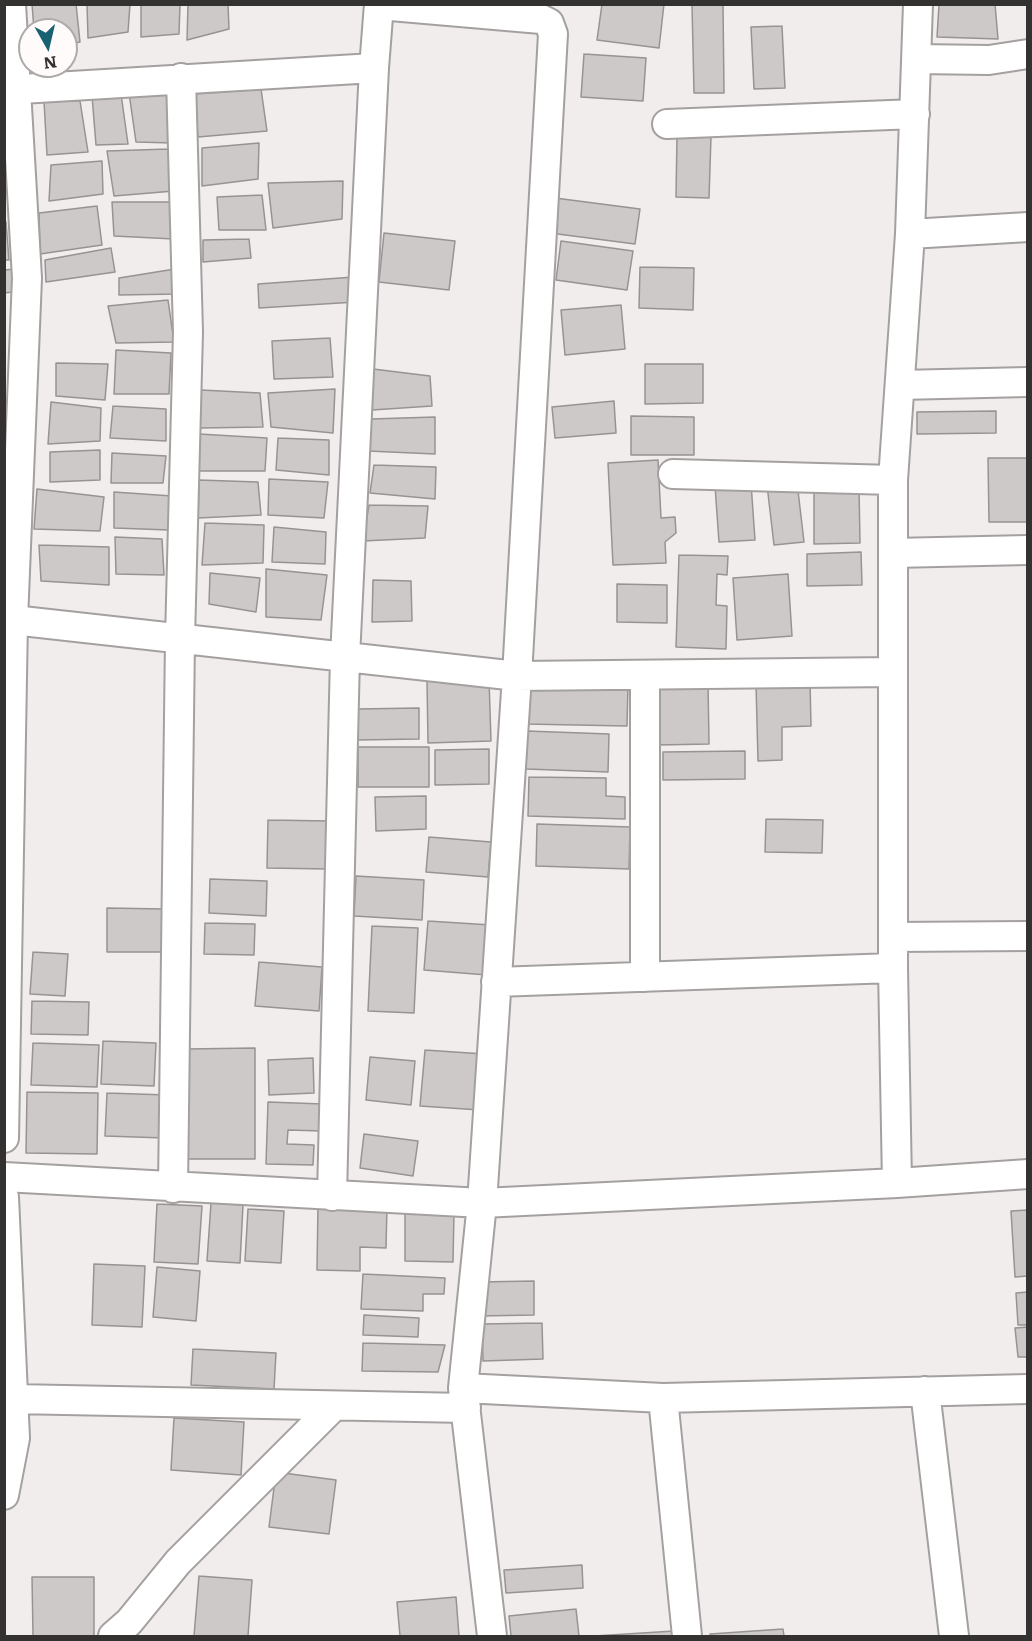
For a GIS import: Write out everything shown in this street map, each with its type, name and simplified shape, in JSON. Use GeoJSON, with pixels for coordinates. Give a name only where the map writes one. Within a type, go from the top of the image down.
{"type":"FeatureCollection","features":[{"type":"Feature","properties":{"kind":"street"},"geometry":{"type":"LineString","coordinates":[[4,1138],[9,620],[27,278],[11,90],[11,4]]}},
{"type":"Feature","properties":{"kind":"street"},"geometry":{"type":"LineString","coordinates":[[897,1183],[893,968],[893,480],[910,234],[918,4]]}},
{"type":"Feature","properties":{"kind":"street"},"geometry":{"type":"LineString","coordinates":[[332,1196],[345,657],[379,5],[541,19],[549,23],[553,34],[516,676],[482,1203],[464,1398],[492,1636]]}},
{"type":"Feature","properties":{"kind":"street"},"geometry":{"type":"LineString","coordinates":[[917,59],[988,60],[1028,54]]}},
{"type":"Feature","properties":{"kind":"street"},"geometry":{"type":"LineString","coordinates":[[11,90],[374,68]]}},
{"type":"Feature","properties":{"kind":"street"},"geometry":{"type":"LineString","coordinates":[[172,1188],[188,285],[181,78]]}},
{"type":"Feature","properties":{"kind":"street"},"geometry":{"type":"LineString","coordinates":[[667,124],[915,114]]}},
{"type":"Feature","properties":{"kind":"street"},"geometry":{"type":"LineString","coordinates":[[910,234],[1028,227]]}},
{"type":"Feature","properties":{"kind":"street"},"geometry":{"type":"LineString","coordinates":[[900,385],[1028,382]]}},
{"type":"Feature","properties":{"kind":"street"},"geometry":{"type":"LineString","coordinates":[[673,474],[893,480]]}},
{"type":"Feature","properties":{"kind":"street"},"geometry":{"type":"LineString","coordinates":[[893,553],[1028,550]]}},
{"type":"Feature","properties":{"kind":"street"},"geometry":{"type":"LineString","coordinates":[[9,620],[516,676],[893,672]]}},
{"type":"Feature","properties":{"kind":"street"},"geometry":{"type":"LineString","coordinates":[[645,675],[645,977]]}},
{"type":"Feature","properties":{"kind":"street"},"geometry":{"type":"LineString","coordinates":[[893,937],[1028,936]]}},
{"type":"Feature","properties":{"kind":"street"},"geometry":{"type":"LineString","coordinates":[[496,982],[893,968]]}},
{"type":"Feature","properties":{"kind":"street"},"geometry":{"type":"LineString","coordinates":[[4,1177],[172,1188],[482,1203],[897,1183],[1028,1174]]}},
{"type":"Feature","properties":{"kind":"street"},"geometry":{"type":"LineString","coordinates":[[4,1197],[8,1354],[14,1399],[15,1437],[4,1495]]}},
{"type":"Feature","properties":{"kind":"street"},"geometry":{"type":"LineString","coordinates":[[14,1399],[334,1406],[464,1398],[663,1398],[1028,1389]]}},
{"type":"Feature","properties":{"kind":"street"},"geometry":{"type":"LineString","coordinates":[[925,1391],[954,1636]]}},
{"type":"Feature","properties":{"kind":"street"},"geometry":{"type":"LineString","coordinates":[[663,1398],[687,1636]]}},
{"type":"Feature","properties":{"kind":"street"},"geometry":{"type":"LineString","coordinates":[[113,1636],[129,1622],[178,1562],[334,1406]]}},
{"type":"Feature","properties":{"kind":"building"},"geometry":{"type":"Polygon","coordinates":[[[32,4],[76,4],[77,18],[33,18],[32,4]]]}},
{"type":"Feature","properties":{"kind":"building"},"geometry":{"type":"Polygon","coordinates":[[[87,4],[130,4],[128,32],[88,38],[87,4]]]}},
{"type":"Feature","properties":{"kind":"building"},"geometry":{"type":"Polygon","coordinates":[[[141,4],[180,4],[179,34],[141,37],[141,4]]]}},
{"type":"Feature","properties":{"kind":"building"},"geometry":{"type":"Polygon","coordinates":[[[188,4],[228,4],[229,29],[187,40],[188,4]]]}},
{"type":"Feature","properties":{"kind":"building"},"geometry":{"type":"Polygon","coordinates":[[[602,4],[664,4],[659,48],[597,40],[602,4]]]}},
{"type":"Feature","properties":{"kind":"building"},"geometry":{"type":"Polygon","coordinates":[[[723,4],[724,93],[694,93],[692,5],[723,4]]]}},
{"type":"Feature","properties":{"kind":"building"},"geometry":{"type":"Polygon","coordinates":[[[995,4],[998,39],[937,37],[939,5],[995,4]]]}},
{"type":"Feature","properties":{"kind":"building"},"geometry":{"type":"Polygon","coordinates":[[[782,26],[785,88],[754,89],[751,27],[782,26]]]}},
{"type":"Feature","properties":{"kind":"building"},"geometry":{"type":"Polygon","coordinates":[[[584,54],[646,58],[643,101],[581,97],[584,54]]]}},
{"type":"Feature","properties":{"kind":"building"},"geometry":{"type":"Polygon","coordinates":[[[261,89],[267,131],[198,137],[194,94],[261,89]]]}},
{"type":"Feature","properties":{"kind":"building"},"geometry":{"type":"Polygon","coordinates":[[[169,92],[173,143],[136,142],[129,93],[169,92]]]}},
{"type":"Feature","properties":{"kind":"building"},"geometry":{"type":"Polygon","coordinates":[[[121,94],[128,144],[96,145],[92,96],[121,94]]]}},
{"type":"Feature","properties":{"kind":"building"},"geometry":{"type":"Polygon","coordinates":[[[44,101],[80,101],[88,152],[47,155],[44,101]]]}},
{"type":"Feature","properties":{"kind":"building"},"geometry":{"type":"Polygon","coordinates":[[[677,136],[711,137],[709,198],[676,197],[677,136]]]}},
{"type":"Feature","properties":{"kind":"building"},"geometry":{"type":"Polygon","coordinates":[[[259,143],[258,179],[202,186],[202,148],[259,143]]]}},
{"type":"Feature","properties":{"kind":"building"},"geometry":{"type":"Polygon","coordinates":[[[168,149],[174,191],[114,196],[107,151],[168,149]]]}},
{"type":"Feature","properties":{"kind":"building"},"geometry":{"type":"Polygon","coordinates":[[[102,161],[103,194],[49,201],[51,165],[102,161]]]}},
{"type":"Feature","properties":{"kind":"building"},"geometry":{"type":"Polygon","coordinates":[[[343,181],[342,219],[273,228],[268,183],[343,181]]]}},
{"type":"Feature","properties":{"kind":"building"},"geometry":{"type":"Polygon","coordinates":[[[262,195],[266,230],[219,230],[217,197],[262,195]]]}},
{"type":"Feature","properties":{"kind":"building"},"geometry":{"type":"Polygon","coordinates":[[[555,198],[640,209],[635,244],[550,233],[555,198]]]}},
{"type":"Feature","properties":{"kind":"building"},"geometry":{"type":"Polygon","coordinates":[[[112,202],[170,202],[174,239],[114,236],[112,202]]]}},
{"type":"Feature","properties":{"kind":"building"},"geometry":{"type":"Polygon","coordinates":[[[97,206],[102,245],[40,254],[39,213],[97,206]]]}},
{"type":"Feature","properties":{"kind":"building"},"geometry":{"type":"Polygon","coordinates":[[[6,222],[9,260],[4,260],[6,222]]]}},
{"type":"Feature","properties":{"kind":"building"},"geometry":{"type":"Polygon","coordinates":[[[384,233],[455,241],[449,290],[379,282],[384,233]]]}},
{"type":"Feature","properties":{"kind":"building"},"geometry":{"type":"Polygon","coordinates":[[[249,239],[251,258],[203,262],[203,240],[249,239]]]}},
{"type":"Feature","properties":{"kind":"building"},"geometry":{"type":"Polygon","coordinates":[[[561,241],[633,251],[627,290],[556,280],[561,241]]]}},
{"type":"Feature","properties":{"kind":"building"},"geometry":{"type":"Polygon","coordinates":[[[111,248],[115,272],[46,282],[45,260],[111,248]]]}},
{"type":"Feature","properties":{"kind":"building"},"geometry":{"type":"Polygon","coordinates":[[[640,267],[694,268],[693,310],[639,308],[640,267]]]}},
{"type":"Feature","properties":{"kind":"building"},"geometry":{"type":"Polygon","coordinates":[[[16,269],[13,292],[4,293],[4,270],[16,269]]]}},
{"type":"Feature","properties":{"kind":"building"},"geometry":{"type":"Polygon","coordinates":[[[175,269],[178,294],[119,295],[119,278],[175,269]]]}},
{"type":"Feature","properties":{"kind":"building"},"geometry":{"type":"Polygon","coordinates":[[[354,277],[356,302],[259,308],[258,284],[354,277]]]}},
{"type":"Feature","properties":{"kind":"building"},"geometry":{"type":"Polygon","coordinates":[[[168,300],[174,342],[116,343],[108,306],[168,300]]]}},
{"type":"Feature","properties":{"kind":"building"},"geometry":{"type":"Polygon","coordinates":[[[621,305],[625,349],[565,355],[561,310],[621,305]]]}},
{"type":"Feature","properties":{"kind":"building"},"geometry":{"type":"Polygon","coordinates":[[[330,338],[333,377],[274,379],[272,341],[330,338]]]}},
{"type":"Feature","properties":{"kind":"building"},"geometry":{"type":"Polygon","coordinates":[[[116,350],[171,353],[169,394],[114,394],[116,350]]]}},
{"type":"Feature","properties":{"kind":"building"},"geometry":{"type":"Polygon","coordinates":[[[56,363],[108,364],[105,400],[56,396],[56,363]]]}},
{"type":"Feature","properties":{"kind":"building"},"geometry":{"type":"Polygon","coordinates":[[[645,364],[703,364],[703,403],[645,404],[645,364]]]}},
{"type":"Feature","properties":{"kind":"building"},"geometry":{"type":"Polygon","coordinates":[[[373,369],[430,376],[432,406],[372,410],[373,369]]]}},
{"type":"Feature","properties":{"kind":"building"},"geometry":{"type":"Polygon","coordinates":[[[335,389],[333,433],[271,427],[268,393],[335,389]]]}},
{"type":"Feature","properties":{"kind":"building"},"geometry":{"type":"Polygon","coordinates":[[[201,390],[260,393],[263,427],[200,428],[201,390]]]}},
{"type":"Feature","properties":{"kind":"building"},"geometry":{"type":"Polygon","coordinates":[[[614,401],[616,433],[555,438],[552,407],[614,401]]]}},
{"type":"Feature","properties":{"kind":"building"},"geometry":{"type":"Polygon","coordinates":[[[51,402],[101,408],[100,441],[48,444],[51,402]]]}},
{"type":"Feature","properties":{"kind":"building"},"geometry":{"type":"Polygon","coordinates":[[[113,406],[166,409],[166,441],[110,438],[113,406]]]}},
{"type":"Feature","properties":{"kind":"building"},"geometry":{"type":"Polygon","coordinates":[[[996,411],[996,433],[917,434],[917,412],[996,411]]]}},
{"type":"Feature","properties":{"kind":"building"},"geometry":{"type":"Polygon","coordinates":[[[631,416],[694,417],[694,455],[631,455],[631,416]]]}},
{"type":"Feature","properties":{"kind":"building"},"geometry":{"type":"Polygon","coordinates":[[[435,417],[435,454],[368,451],[371,419],[435,417]]]}},
{"type":"Feature","properties":{"kind":"building"},"geometry":{"type":"Polygon","coordinates":[[[199,434],[267,438],[265,471],[197,471],[199,434]]]}},
{"type":"Feature","properties":{"kind":"building"},"geometry":{"type":"Polygon","coordinates":[[[278,438],[329,440],[329,475],[276,470],[278,438]]]}},
{"type":"Feature","properties":{"kind":"building"},"geometry":{"type":"Polygon","coordinates":[[[100,450],[100,480],[50,482],[50,452],[100,450]]]}},
{"type":"Feature","properties":{"kind":"building"},"geometry":{"type":"Polygon","coordinates":[[[112,453],[166,456],[163,483],[111,483],[112,453]]]}},
{"type":"Feature","properties":{"kind":"building"},"geometry":{"type":"Polygon","coordinates":[[[988,458],[1028,458],[1028,522],[989,522],[988,458]]]}},
{"type":"Feature","properties":{"kind":"building"},"geometry":{"type":"Polygon","coordinates":[[[658,460],[661,518],[675,517],[676,533],[665,542],[666,563],[613,565],[608,463],[658,460]]]}},
{"type":"Feature","properties":{"kind":"building"},"geometry":{"type":"Polygon","coordinates":[[[374,465],[436,467],[435,499],[370,493],[374,465]]]}},
{"type":"Feature","properties":{"kind":"building"},"geometry":{"type":"Polygon","coordinates":[[[269,479],[328,482],[324,518],[268,515],[269,479]]]}},
{"type":"Feature","properties":{"kind":"building"},"geometry":{"type":"Polygon","coordinates":[[[199,480],[258,482],[261,515],[198,518],[199,480]]]}},
{"type":"Feature","properties":{"kind":"building"},"geometry":{"type":"Polygon","coordinates":[[[797,482],[804,542],[774,545],[767,485],[797,482]]]}},
{"type":"Feature","properties":{"kind":"building"},"geometry":{"type":"Polygon","coordinates":[[[751,483],[755,540],[719,542],[715,486],[751,483]]]}},
{"type":"Feature","properties":{"kind":"building"},"geometry":{"type":"Polygon","coordinates":[[[859,487],[860,543],[814,544],[814,488],[859,487]]]}},
{"type":"Feature","properties":{"kind":"building"},"geometry":{"type":"Polygon","coordinates":[[[37,489],[104,497],[100,531],[34,529],[37,489]]]}},
{"type":"Feature","properties":{"kind":"building"},"geometry":{"type":"Polygon","coordinates":[[[114,492],[172,496],[169,530],[114,528],[114,492]]]}},
{"type":"Feature","properties":{"kind":"building"},"geometry":{"type":"Polygon","coordinates":[[[369,505],[428,506],[425,538],[363,541],[369,505]]]}},
{"type":"Feature","properties":{"kind":"building"},"geometry":{"type":"Polygon","coordinates":[[[205,523],[264,525],[263,563],[202,565],[205,523]]]}},
{"type":"Feature","properties":{"kind":"building"},"geometry":{"type":"Polygon","coordinates":[[[274,527],[326,532],[325,564],[272,562],[274,527]]]}},
{"type":"Feature","properties":{"kind":"building"},"geometry":{"type":"Polygon","coordinates":[[[115,537],[162,539],[164,575],[116,574],[115,537]]]}},
{"type":"Feature","properties":{"kind":"building"},"geometry":{"type":"Polygon","coordinates":[[[39,545],[109,547],[109,585],[41,581],[39,545]]]}},
{"type":"Feature","properties":{"kind":"building"},"geometry":{"type":"Polygon","coordinates":[[[861,552],[862,585],[807,586],[807,554],[861,552]]]}},
{"type":"Feature","properties":{"kind":"building"},"geometry":{"type":"Polygon","coordinates":[[[679,555],[728,556],[727,575],[717,574],[716,605],[727,606],[726,649],[676,647],[679,555]]]}},
{"type":"Feature","properties":{"kind":"building"},"geometry":{"type":"Polygon","coordinates":[[[266,569],[327,575],[321,620],[266,617],[266,569]]]}},
{"type":"Feature","properties":{"kind":"building"},"geometry":{"type":"Polygon","coordinates":[[[210,573],[260,578],[256,612],[209,604],[210,573]]]}},
{"type":"Feature","properties":{"kind":"building"},"geometry":{"type":"Polygon","coordinates":[[[788,574],[792,636],[737,640],[733,578],[788,574]]]}},
{"type":"Feature","properties":{"kind":"building"},"geometry":{"type":"Polygon","coordinates":[[[373,580],[411,581],[412,621],[372,622],[373,580]]]}},
{"type":"Feature","properties":{"kind":"building"},"geometry":{"type":"Polygon","coordinates":[[[617,584],[667,585],[667,623],[617,622],[617,584]]]}},
{"type":"Feature","properties":{"kind":"building"},"geometry":{"type":"Polygon","coordinates":[[[489,680],[491,741],[428,743],[427,681],[489,680]]]}},
{"type":"Feature","properties":{"kind":"building"},"geometry":{"type":"Polygon","coordinates":[[[525,682],[628,684],[627,726],[525,724],[525,682]]]}},
{"type":"Feature","properties":{"kind":"building"},"geometry":{"type":"Polygon","coordinates":[[[708,682],[709,744],[657,745],[656,684],[708,682]]]}},
{"type":"Feature","properties":{"kind":"building"},"geometry":{"type":"Polygon","coordinates":[[[810,682],[811,726],[782,727],[782,760],[758,761],[756,684],[810,682]]]}},
{"type":"Feature","properties":{"kind":"building"},"geometry":{"type":"Polygon","coordinates":[[[419,708],[419,739],[356,740],[356,709],[419,708]]]}},
{"type":"Feature","properties":{"kind":"building"},"geometry":{"type":"Polygon","coordinates":[[[527,731],[609,734],[608,772],[526,769],[527,731]]]}},
{"type":"Feature","properties":{"kind":"building"},"geometry":{"type":"Polygon","coordinates":[[[358,747],[429,747],[429,787],[358,787],[358,747]]]}},
{"type":"Feature","properties":{"kind":"building"},"geometry":{"type":"Polygon","coordinates":[[[489,749],[489,784],[435,785],[435,750],[489,749]]]}},
{"type":"Feature","properties":{"kind":"building"},"geometry":{"type":"Polygon","coordinates":[[[745,751],[745,779],[663,780],[663,752],[745,751]]]}},
{"type":"Feature","properties":{"kind":"building"},"geometry":{"type":"Polygon","coordinates":[[[529,777],[606,778],[606,796],[625,797],[625,819],[528,816],[529,777]]]}},
{"type":"Feature","properties":{"kind":"building"},"geometry":{"type":"Polygon","coordinates":[[[426,796],[426,829],[376,831],[375,797],[426,796]]]}},
{"type":"Feature","properties":{"kind":"building"},"geometry":{"type":"Polygon","coordinates":[[[766,819],[823,820],[822,853],[765,852],[766,819]]]}},
{"type":"Feature","properties":{"kind":"building"},"geometry":{"type":"Polygon","coordinates":[[[268,820],[329,821],[328,869],[267,868],[268,820]]]}},
{"type":"Feature","properties":{"kind":"building"},"geometry":{"type":"Polygon","coordinates":[[[537,824],[630,827],[629,869],[536,866],[537,824]]]}},
{"type":"Feature","properties":{"kind":"building"},"geometry":{"type":"Polygon","coordinates":[[[429,837],[491,842],[488,877],[426,872],[429,837]]]}},
{"type":"Feature","properties":{"kind":"building"},"geometry":{"type":"Polygon","coordinates":[[[356,876],[424,880],[422,920],[354,916],[356,876]]]}},
{"type":"Feature","properties":{"kind":"building"},"geometry":{"type":"Polygon","coordinates":[[[210,879],[267,881],[266,916],[209,913],[210,879]]]}},
{"type":"Feature","properties":{"kind":"building"},"geometry":{"type":"Polygon","coordinates":[[[107,908],[164,909],[164,952],[107,952],[107,908]]]}},
{"type":"Feature","properties":{"kind":"building"},"geometry":{"type":"Polygon","coordinates":[[[428,921],[491,925],[487,975],[424,970],[428,921]]]}},
{"type":"Feature","properties":{"kind":"building"},"geometry":{"type":"Polygon","coordinates":[[[205,923],[255,924],[254,955],[204,954],[205,923]]]}},
{"type":"Feature","properties":{"kind":"building"},"geometry":{"type":"Polygon","coordinates":[[[372,926],[418,928],[414,1013],[368,1011],[372,926]]]}},
{"type":"Feature","properties":{"kind":"building"},"geometry":{"type":"Polygon","coordinates":[[[33,952],[68,954],[65,996],[30,994],[33,952]]]}},
{"type":"Feature","properties":{"kind":"building"},"geometry":{"type":"Polygon","coordinates":[[[259,962],[322,967],[319,1011],[255,1006],[259,962]]]}},
{"type":"Feature","properties":{"kind":"building"},"geometry":{"type":"Polygon","coordinates":[[[32,1001],[89,1002],[88,1035],[31,1034],[32,1001]]]}},
{"type":"Feature","properties":{"kind":"building"},"geometry":{"type":"Polygon","coordinates":[[[103,1041],[156,1043],[154,1086],[101,1084],[103,1041]]]}},
{"type":"Feature","properties":{"kind":"building"},"geometry":{"type":"Polygon","coordinates":[[[33,1043],[99,1045],[97,1087],[31,1085],[33,1043]]]}},
{"type":"Feature","properties":{"kind":"building"},"geometry":{"type":"Polygon","coordinates":[[[255,1048],[255,1159],[187,1159],[186,1049],[255,1048]]]}},
{"type":"Feature","properties":{"kind":"building"},"geometry":{"type":"Polygon","coordinates":[[[425,1050],[484,1054],[480,1110],[420,1106],[425,1050]]]}},
{"type":"Feature","properties":{"kind":"building"},"geometry":{"type":"Polygon","coordinates":[[[370,1057],[415,1061],[411,1105],[366,1100],[370,1057]]]}},
{"type":"Feature","properties":{"kind":"building"},"geometry":{"type":"Polygon","coordinates":[[[313,1058],[314,1093],[269,1095],[268,1060],[313,1058]]]}},
{"type":"Feature","properties":{"kind":"building"},"geometry":{"type":"Polygon","coordinates":[[[27,1092],[98,1093],[97,1154],[26,1153],[27,1092]]]}},
{"type":"Feature","properties":{"kind":"building"},"geometry":{"type":"Polygon","coordinates":[[[107,1093],[167,1095],[165,1138],[105,1136],[107,1093]]]}},
{"type":"Feature","properties":{"kind":"building"},"geometry":{"type":"Polygon","coordinates":[[[268,1102],[323,1104],[322,1131],[288,1130],[287,1144],[314,1145],[313,1165],[266,1164],[268,1102]]]}},
{"type":"Feature","properties":{"kind":"building"},"geometry":{"type":"Polygon","coordinates":[[[364,1134],[418,1141],[413,1176],[360,1168],[364,1134]]]}},
{"type":"Feature","properties":{"kind":"building"},"geometry":{"type":"Polygon","coordinates":[[[211,1203],[243,1205],[240,1263],[207,1261],[211,1203]]]}},
{"type":"Feature","properties":{"kind":"building"},"geometry":{"type":"Polygon","coordinates":[[[157,1204],[202,1206],[198,1264],[154,1262],[157,1204]]]}},
{"type":"Feature","properties":{"kind":"building"},"geometry":{"type":"Polygon","coordinates":[[[318,1205],[387,1206],[386,1248],[360,1247],[360,1271],[317,1270],[318,1205]]]}},
{"type":"Feature","properties":{"kind":"building"},"geometry":{"type":"Polygon","coordinates":[[[248,1209],[284,1211],[281,1263],[245,1261],[248,1209]]]}},
{"type":"Feature","properties":{"kind":"building"},"geometry":{"type":"Polygon","coordinates":[[[405,1210],[454,1211],[453,1262],[405,1261],[405,1210]]]}},
{"type":"Feature","properties":{"kind":"building"},"geometry":{"type":"Polygon","coordinates":[[[1028,1210],[1028,1276],[1015,1277],[1011,1211],[1028,1210]]]}},
{"type":"Feature","properties":{"kind":"building"},"geometry":{"type":"Polygon","coordinates":[[[94,1264],[145,1266],[142,1327],[92,1325],[94,1264]]]}},
{"type":"Feature","properties":{"kind":"building"},"geometry":{"type":"Polygon","coordinates":[[[157,1267],[200,1271],[196,1321],[153,1317],[157,1267]]]}},
{"type":"Feature","properties":{"kind":"building"},"geometry":{"type":"Polygon","coordinates":[[[363,1274],[445,1278],[444,1294],[423,1294],[423,1311],[361,1309],[363,1274]]]}},
{"type":"Feature","properties":{"kind":"building"},"geometry":{"type":"Polygon","coordinates":[[[534,1281],[534,1315],[478,1316],[478,1282],[534,1281]]]}},
{"type":"Feature","properties":{"kind":"building"},"geometry":{"type":"Polygon","coordinates":[[[1028,1292],[1028,1325],[1018,1325],[1016,1293],[1028,1292]]]}},
{"type":"Feature","properties":{"kind":"building"},"geometry":{"type":"Polygon","coordinates":[[[364,1315],[419,1318],[418,1337],[363,1335],[364,1315]]]}},
{"type":"Feature","properties":{"kind":"building"},"geometry":{"type":"Polygon","coordinates":[[[542,1323],[543,1359],[483,1361],[482,1324],[542,1323]]]}},
{"type":"Feature","properties":{"kind":"building"},"geometry":{"type":"Polygon","coordinates":[[[1028,1327],[1028,1357],[1018,1357],[1015,1328],[1028,1327]]]}},
{"type":"Feature","properties":{"kind":"building"},"geometry":{"type":"Polygon","coordinates":[[[363,1343],[445,1345],[438,1372],[362,1371],[363,1343]]]}},
{"type":"Feature","properties":{"kind":"building"},"geometry":{"type":"Polygon","coordinates":[[[193,1349],[276,1353],[274,1389],[191,1385],[193,1349]]]}},
{"type":"Feature","properties":{"kind":"building"},"geometry":{"type":"Polygon","coordinates":[[[174,1418],[244,1422],[241,1475],[171,1470],[174,1418]]]}},
{"type":"Feature","properties":{"kind":"building"},"geometry":{"type":"Polygon","coordinates":[[[276,1472],[336,1480],[329,1534],[269,1527],[276,1472]]]}},
{"type":"Feature","properties":{"kind":"building"},"geometry":{"type":"Polygon","coordinates":[[[582,1565],[583,1588],[506,1593],[504,1570],[582,1565]]]}},
{"type":"Feature","properties":{"kind":"building"},"geometry":{"type":"Polygon","coordinates":[[[199,1576],[252,1580],[248,1636],[194,1636],[199,1576]]]}},
{"type":"Feature","properties":{"kind":"building"},"geometry":{"type":"Polygon","coordinates":[[[32,1577],[94,1577],[94,1636],[33,1636],[32,1577]]]}},
{"type":"Feature","properties":{"kind":"building"},"geometry":{"type":"Polygon","coordinates":[[[456,1597],[459,1636],[400,1636],[397,1602],[456,1597]]]}},
{"type":"Feature","properties":{"kind":"building"},"geometry":{"type":"Polygon","coordinates":[[[576,1609],[579,1636],[511,1636],[509,1616],[576,1609]]]}},
{"type":"Feature","properties":{"kind":"building"},"geometry":{"type":"Polygon","coordinates":[[[783,1629],[784,1636],[710,1636],[710,1634],[783,1629]]]}},
{"type":"Feature","properties":{"kind":"building"},"geometry":{"type":"Polygon","coordinates":[[[674,1631],[675,1636],[594,1636],[674,1631]]]}}]}
